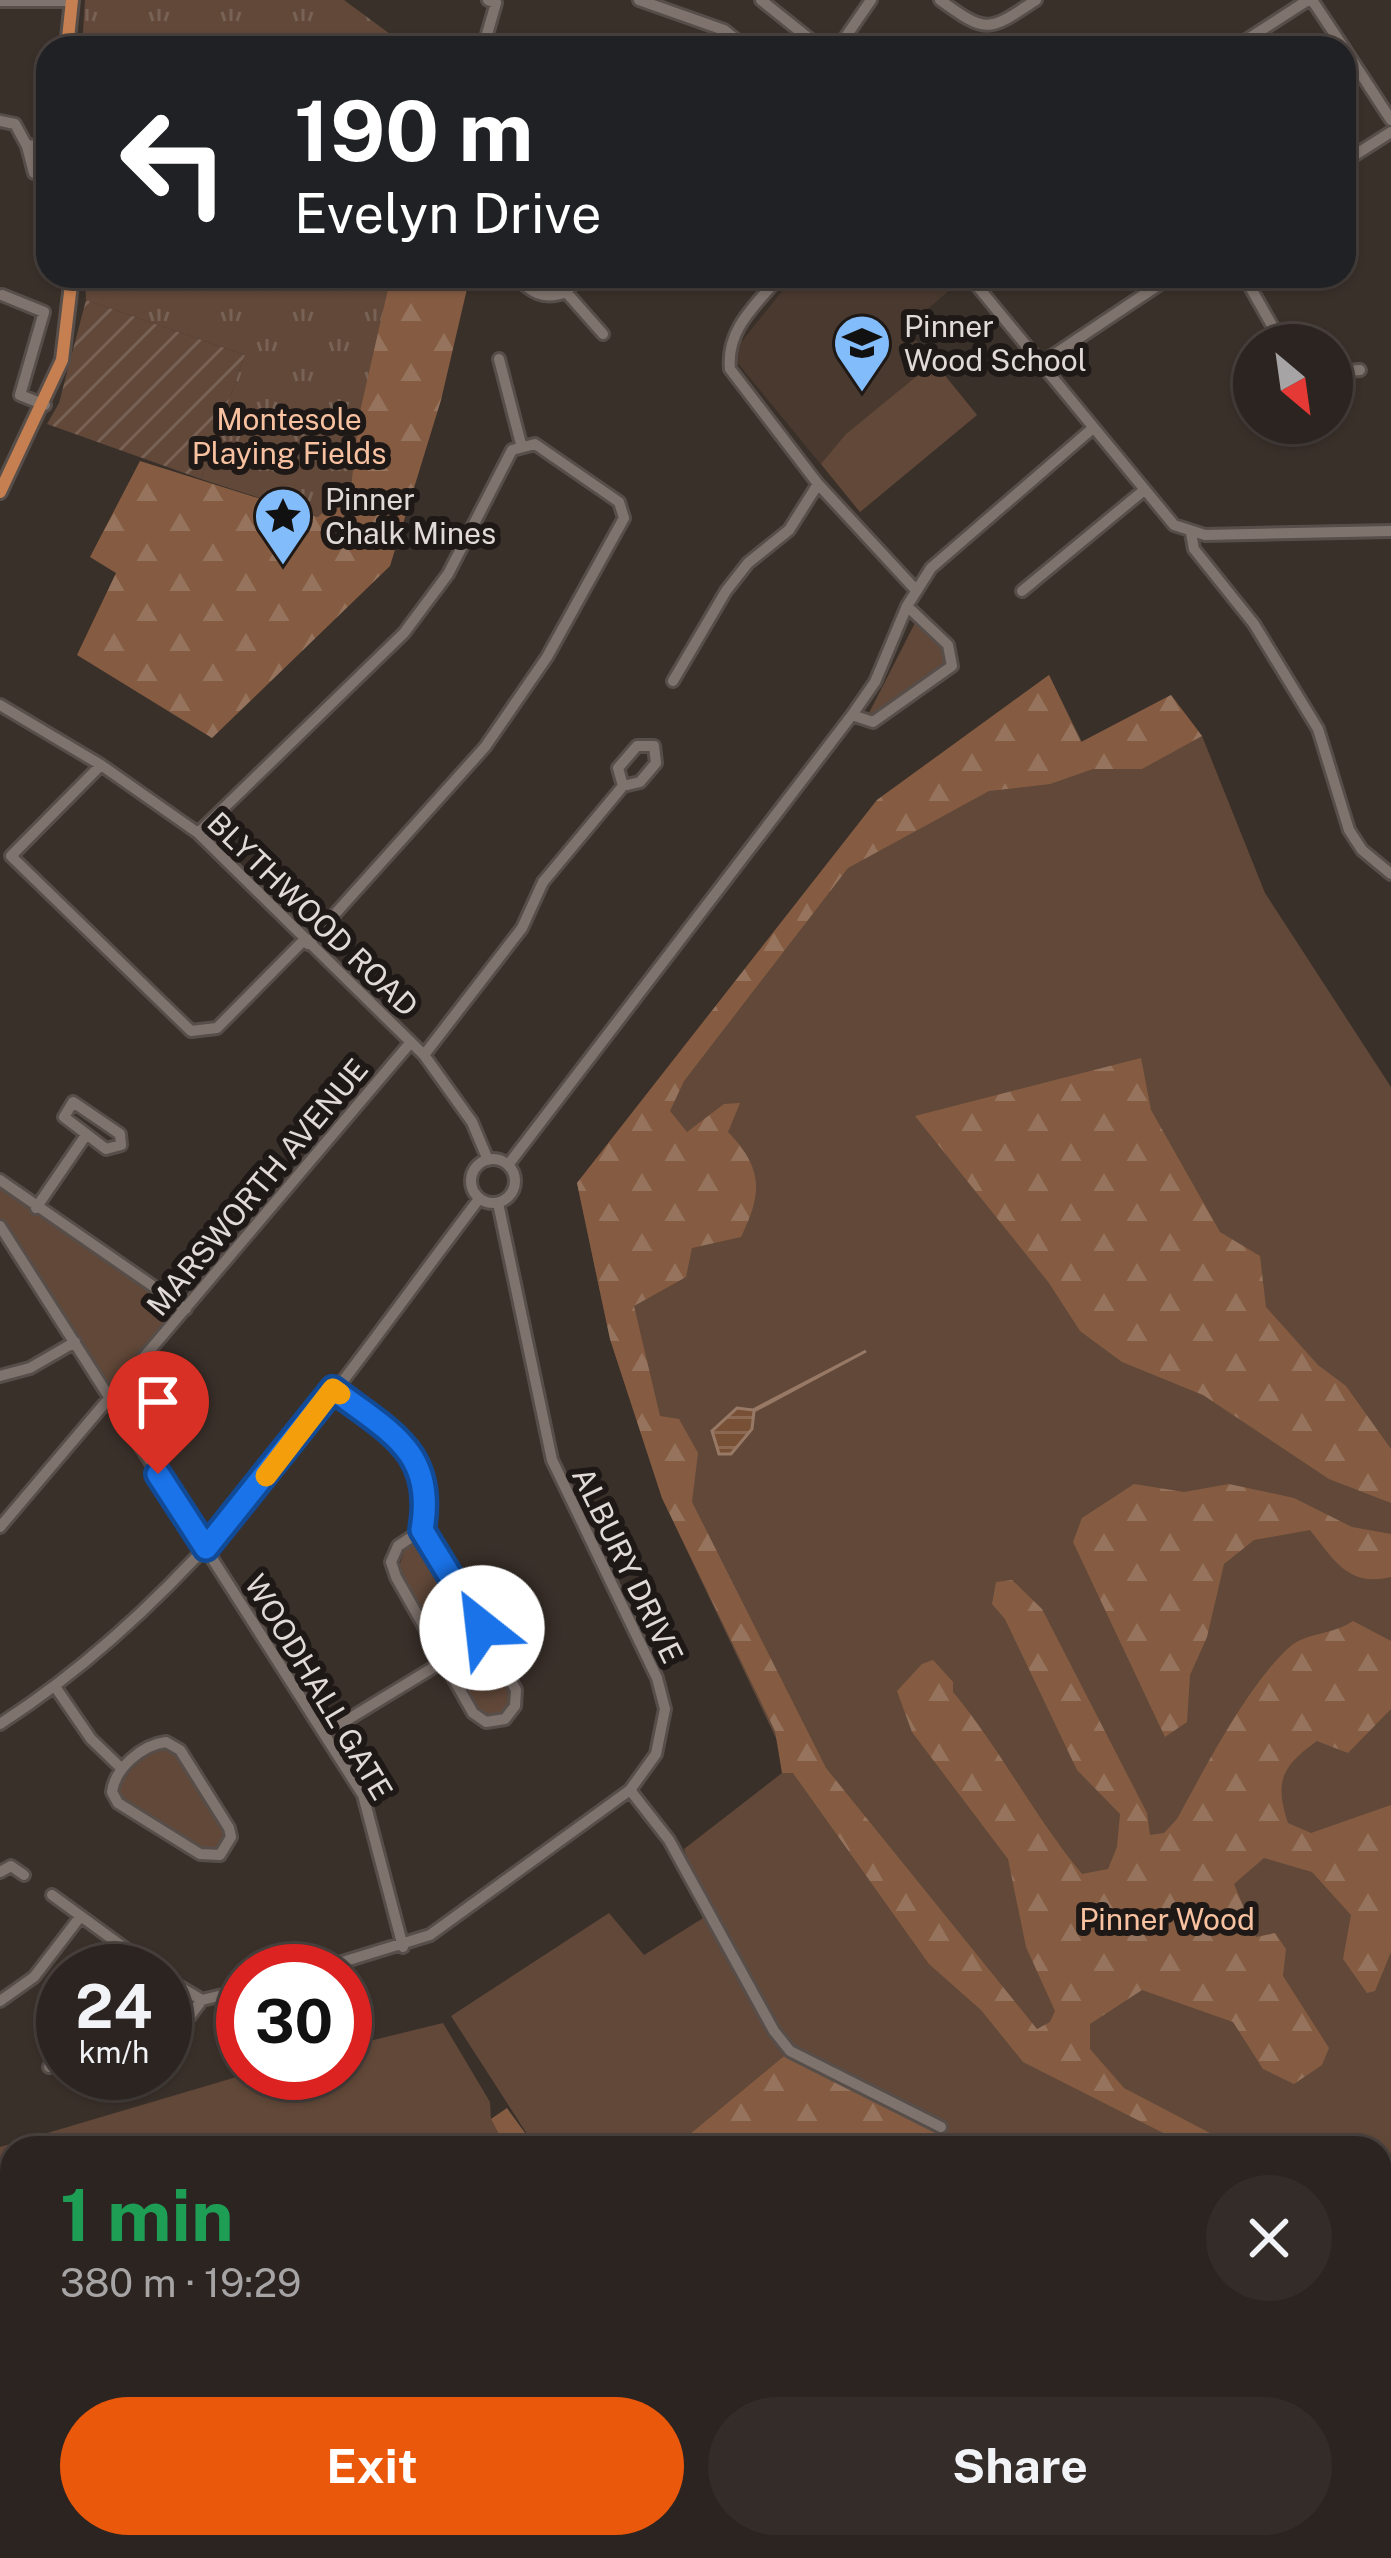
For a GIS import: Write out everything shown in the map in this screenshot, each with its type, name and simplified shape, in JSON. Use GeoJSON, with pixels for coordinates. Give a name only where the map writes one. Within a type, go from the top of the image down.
{"type":"FeatureCollection","features":[{"type":"Feature","properties":{"kind":"main road"},"geometry":{"type":"LineString","coordinates":[[68,36],[72,0]]}},
{"type":"Feature","properties":{"kind":"main road"},"geometry":{"type":"LineString","coordinates":[[2,487],[62,360],[71,288]]}},
{"type":"Feature","properties":{"kind":"street"},"geometry":{"type":"LineString","coordinates":[[0,1],[72,0]]}},
{"type":"Feature","properties":{"kind":"street"},"geometry":{"type":"LineString","coordinates":[[640,0],[718,36]]}},
{"type":"Feature","properties":{"kind":"street"},"geometry":{"type":"LineString","coordinates":[[761,0],[806,36]]}},
{"type":"Feature","properties":{"kind":"street"},"geometry":{"type":"LineString","coordinates":[[846,36],[871,0]]}},
{"type":"Feature","properties":{"kind":"street"},"geometry":{"type":"LineString","coordinates":[[940,0],[981,28],[994,27],[1036,0]]}},
{"type":"Feature","properties":{"kind":"street"},"geometry":{"type":"LineString","coordinates":[[1253,36],[1310,0],[1336,36]]}},
{"type":"Feature","properties":{"kind":"street"},"geometry":{"type":"LineString","coordinates":[[485,36],[492,2]]}},
{"type":"Feature","properties":{"kind":"street"},"geometry":{"type":"LineString","coordinates":[[1356,66],[1391,120]]}},
{"type":"Feature","properties":{"kind":"street"},"geometry":{"type":"LineString","coordinates":[[0,122],[15,124],[34,173]]}},
{"type":"Feature","properties":{"kind":"street"},"geometry":{"type":"LineString","coordinates":[[1356,154],[1391,132]]}},
{"type":"Feature","properties":{"kind":"street"},"geometry":{"type":"LineString","coordinates":[[27,146],[36,145]]}},
{"type":"Feature","properties":{"kind":"street"},"geometry":{"type":"LineString","coordinates":[[528,288],[551,298],[570,288]]}},
{"type":"Feature","properties":{"kind":"street"},"geometry":{"type":"LineString","coordinates":[[770,288],[738,326],[728,347],[730,369],[818,484],[915,589]]}},
{"type":"Feature","properties":{"kind":"street"},"geometry":{"type":"LineString","coordinates":[[979,288],[1174,525],[1191,533],[1391,531]]}},
{"type":"Feature","properties":{"kind":"street"},"geometry":{"type":"LineString","coordinates":[[1040,364],[1154,288]]}},
{"type":"Feature","properties":{"kind":"street"},"geometry":{"type":"LineString","coordinates":[[1251,288],[1271,324]]}},
{"type":"Feature","properties":{"kind":"street"},"geometry":{"type":"LineString","coordinates":[[566,292],[603,334]]}},
{"type":"Feature","properties":{"kind":"street"},"geometry":{"type":"LineString","coordinates":[[2,295],[44,312],[20,395],[45,404]]}},
{"type":"Feature","properties":{"kind":"street"},"geometry":{"type":"LineString","coordinates":[[496,365],[521,444]]}},
{"type":"Feature","properties":{"kind":"street"},"geometry":{"type":"LineString","coordinates":[[1353,370],[1360,370]]}},
{"type":"Feature","properties":{"kind":"street"},"geometry":{"type":"LineString","coordinates":[[508,1165],[852,716],[875,682],[915,589],[954,547],[1093,428]]}},
{"type":"Feature","properties":{"kind":"street"},"geometry":{"type":"LineString","coordinates":[[0,844],[191,1031],[217,1028],[306,942],[485,746],[547,657],[624,518],[620,502],[536,444],[521,444],[512,450],[448,574],[404,632],[199,833]]}},
{"type":"Feature","properties":{"kind":"street"},"geometry":{"type":"LineString","coordinates":[[673,682],[726,591],[748,563],[789,530],[818,484]]}},
{"type":"Feature","properties":{"kind":"street"},"geometry":{"type":"LineString","coordinates":[[1022,591],[1143,491]]}},
{"type":"Feature","properties":{"kind":"street"},"geometry":{"type":"LineString","coordinates":[[1191,533],[1194,549],[1254,624],[1318,729],[1349,830],[1362,850],[1391,874]]}},
{"type":"Feature","properties":{"kind":"street"},"geometry":{"type":"LineString","coordinates":[[852,716],[873,722],[952,666],[948,645],[907,606]]}},
{"type":"Feature","properties":{"kind":"street","name":"BLYTHWOOD ROAD"},"geometry":{"type":"LineString","coordinates":[[0,705],[101,765],[199,833],[424,1055],[472,1122],[488,1160]]}},
{"type":"Feature","properties":{"kind":"street"},"geometry":{"type":"LineString","coordinates":[[11,856],[101,765]]}},
{"type":"Feature","properties":{"kind":"street"},"geometry":{"type":"LineString","coordinates":[[424,1055],[522,928],[543,882],[622,786]]}},
{"type":"Feature","properties":{"kind":"street","name":"MARSWORTH AVENUE"},"geometry":{"type":"LineString","coordinates":[[0,1527],[411,1042]]}},
{"type":"Feature","properties":{"kind":"street"},"geometry":{"type":"LineString","coordinates":[[73,1102],[122,1140],[106,1149],[86,1136],[64,1117],[73,1102]]}},
{"type":"Feature","properties":{"kind":"street"},"geometry":{"type":"LineString","coordinates":[[36,1208],[86,1136]]}},
{"type":"Feature","properties":{"kind":"street"},"geometry":{"type":"LineString","coordinates":[[479,1199],[471,1179],[488,1160],[508,1165]]}},
{"type":"Feature","properties":{"kind":"street"},"geometry":{"type":"LineString","coordinates":[[479,1199],[498,1203],[515,1183],[508,1165]]}},
{"type":"Feature","properties":{"kind":"street"},"geometry":{"type":"LineString","coordinates":[[0,1197],[5,1184],[186,1310]]}},
{"type":"Feature","properties":{"kind":"street"},"geometry":{"type":"LineString","coordinates":[[0,1724],[56,1688],[206,1548],[479,1199]]}},
{"type":"Feature","properties":{"kind":"street","name":"ALBURY DRIVE"},"geometry":{"type":"LineString","coordinates":[[372,1955],[430,1935],[629,1790],[656,1754],[665,1709],[658,1678],[552,1460],[498,1203]]}},
{"type":"Feature","properties":{"kind":"street","name":"WOODHALL GATE"},"geometry":{"type":"LineString","coordinates":[[0,1226],[363,1795],[376,1830],[403,1947]]}},
{"type":"Feature","properties":{"kind":"street"},"geometry":{"type":"LineString","coordinates":[[0,1376],[30,1368],[75,1342]]}},
{"type":"Feature","properties":{"kind":"street"},"geometry":{"type":"LineString","coordinates":[[333,1389],[404,1443],[421,1469],[427,1499],[422,1530],[398,1546],[391,1562],[472,1713],[486,1722],[505,1719],[515,1706],[516,1690],[434,1543],[422,1530]]}},
{"type":"Feature","properties":{"kind":"street"},"geometry":{"type":"LineString","coordinates":[[324,1734],[444,1661]]}},
{"type":"Feature","properties":{"kind":"street"},"geometry":{"type":"LineString","coordinates":[[56,1688],[92,1739],[121,1768]]}},
{"type":"Feature","properties":{"kind":"street"},"geometry":{"type":"LineString","coordinates":[[166,1742],[180,1750],[229,1828],[228,1847],[220,1855],[200,1854],[118,1803],[112,1792],[121,1768],[153,1744],[166,1742]]}},
{"type":"Feature","properties":{"kind":"street"},"geometry":{"type":"LineString","coordinates":[[629,1790],[669,1840],[773,2031],[790,2051],[941,2127]]}},
{"type":"Feature","properties":{"kind":"street"},"geometry":{"type":"LineString","coordinates":[[6,1869],[24,1875]]}},
{"type":"Feature","properties":{"kind":"street"},"geometry":{"type":"LineString","coordinates":[[52,1895],[118,1944]]}},
{"type":"Feature","properties":{"kind":"street"},"geometry":{"type":"LineString","coordinates":[[0,2001],[34,1977],[80,1917]]}},
{"type":"Feature","properties":{"kind":"street"},"geometry":{"type":"LineString","coordinates":[[192,1994],[202,2000]]}},
{"type":"Feature","properties":{"kind":"street"},"geometry":{"type":"LineString","coordinates":[[192,2013],[202,2000],[216,1997]]}},
{"type":"Feature","properties":{"kind":"shaded area","name":"Pinner Wood School"},"geometry":{"type":"Polygon","coordinates":[[[784,288],[952,288],[906,328],[977,415],[860,512],[731,355],[784,288]]]}},
{"type":"Feature","properties":{"kind":"shaded area"},"geometry":{"type":"Polygon","coordinates":[[[866,1351],[754,1411],[752,1429],[731,1454],[719,1454],[712,1431],[737,1408],[753,1410],[866,1351]]]}},
{"type":"Feature","properties":{"kind":"green space"},"geometry":{"type":"Polygon","coordinates":[[[85,0],[344,0],[393,36],[83,36],[85,0]]]}},
{"type":"Feature","properties":{"kind":"green space","name":"Montesole Playing Fields"},"geometry":{"type":"Polygon","coordinates":[[[86,288],[388,288],[359,416],[351,488],[318,517],[201,479],[245,355],[86,300],[86,288]]]}},
{"type":"Feature","properties":{"kind":"green space"},"geometry":{"type":"Polygon","coordinates":[[[388,288],[467,288],[441,400],[390,566],[212,738],[77,655],[116,573],[90,557],[140,461],[318,517],[360,397],[388,288]]]}},
{"type":"Feature","properties":{"kind":"green space"},"geometry":{"type":"Polygon","coordinates":[[[86,300],[245,355],[201,479],[47,424],[59,403],[86,300]]]}},
{"type":"Feature","properties":{"kind":"green space"},"geometry":{"type":"Polygon","coordinates":[[[934,362],[977,415],[860,512],[821,464],[846,434],[934,362]]]}},
{"type":"Feature","properties":{"kind":"green space"},"geometry":{"type":"Polygon","coordinates":[[[916,621],[951,658],[872,716],[869,713],[916,621]]]}},
{"type":"Feature","properties":{"kind":"green space"},"geometry":{"type":"Polygon","coordinates":[[[1049,675],[1082,742],[1171,695],[1202,736],[1265,893],[1391,1087],[1391,2136],[937,2136],[790,2051],[687,2136],[528,2136],[451,2016],[609,1913],[644,1955],[708,1915],[684,1849],[782,1773],[792,1772],[662,1498],[610,1339],[577,1183],[877,800],[1049,675]]]}},
{"type":"Feature","properties":{"kind":"green space","name":"Pinner Wood"},"geometry":{"type":"Polygon","coordinates":[[[1049,675],[1081,742],[1171,695],[1202,736],[1142,769],[1093,769],[1050,784],[989,791],[848,868],[684,1081],[670,1111],[687,1132],[724,1104],[740,1103],[728,1132],[748,1158],[756,1195],[741,1237],[692,1248],[686,1277],[634,1306],[660,1416],[679,1419],[698,1453],[692,1502],[826,1768],[1037,2029],[1050,2022],[1055,2011],[1026,1947],[1008,1859],[912,1732],[897,1691],[922,1664],[933,1660],[953,1682],[953,1692],[1082,1874],[1108,1869],[1117,1847],[1120,1814],[1077,1770],[1005,1619],[992,1604],[996,1582],[1012,1580],[1042,1609],[1147,1813],[1150,1835],[1164,1833],[1177,1819],[1244,1703],[1292,1645],[1353,1621],[1391,1641],[1391,1709],[1348,1753],[1317,1741],[1296,1758],[1282,1785],[1288,1823],[1311,1833],[1391,1805],[1391,1952],[1375,1991],[1367,1993],[1343,1959],[1351,1915],[1312,1872],[1264,1858],[1234,1884],[1256,1937],[1275,1933],[1286,1949],[1283,1976],[1329,2048],[1322,2065],[1294,2084],[1263,2069],[1233,2022],[1142,1990],[1090,2024],[1090,2049],[1124,2088],[1216,2136],[1169,2136],[1023,2062],[981,2010],[929,1964],[793,1773],[782,1773],[775,1731],[662,1498],[610,1339],[577,1183],[877,800],[1049,675]]]}},
{"type":"Feature","properties":{"kind":"green space"},"geometry":{"type":"Polygon","coordinates":[[[1141,1058],[1151,1110],[1220,1232],[1260,1256],[1266,1307],[1318,1365],[1346,1386],[1391,1449],[1391,1503],[1329,1479],[1203,1395],[1122,1362],[1080,1331],[1049,1283],[915,1116],[1141,1058]]]}},
{"type":"Feature","properties":{"kind":"green space"},"geometry":{"type":"Polygon","coordinates":[[[0,1180],[186,1309],[110,1398],[0,1226],[0,1180]]]}},
{"type":"Feature","properties":{"kind":"green space"},"geometry":{"type":"Polygon","coordinates":[[[1134,1484],[1184,1492],[1229,1484],[1294,1498],[1352,1527],[1391,1534],[1391,1577],[1353,1575],[1310,1530],[1254,1540],[1224,1564],[1207,1637],[1190,1675],[1187,1722],[1165,1737],[1073,1542],[1082,1518],[1134,1484]]]}},
{"type":"Feature","properties":{"kind":"green space"},"geometry":{"type":"Polygon","coordinates":[[[421,1544],[437,1556],[512,1691],[512,1704],[502,1715],[488,1718],[477,1711],[398,1569],[406,1546],[421,1544]]]}},
{"type":"Feature","properties":{"kind":"green space"},"geometry":{"type":"Polygon","coordinates":[[[157,1748],[173,1750],[226,1832],[223,1847],[205,1852],[120,1798],[118,1780],[157,1748]]]}},
{"type":"Feature","properties":{"kind":"green space"},"geometry":{"type":"Polygon","coordinates":[[[443,2023],[490,2102],[491,2119],[500,2136],[37,2136],[159,2100],[192,2100],[192,2090],[216,2083],[216,2100],[372,2100],[372,2040],[443,2023]]]}},
{"type":"Feature","properties":{"kind":"green space"},"geometry":{"type":"Polygon","coordinates":[[[790,2051],[930,2119],[946,2136],[687,2136],[790,2051]]]}},
{"type":"Feature","properties":{"kind":"green space"},"geometry":{"type":"Polygon","coordinates":[[[507,2108],[527,2136],[500,2136],[491,2119],[507,2108]]]}},
{"type":"Feature","properties":{"kind":"slow traffic"},"geometry":{"type":"LineString","coordinates":[[266,1476],[333,1389],[340,1394]]}},
{"type":"Feature","properties":{"kind":"place","name":"Pinner Wood School"},"geometry":{"type":"Point","coordinates":[862,394]}},
{"type":"Feature","properties":{"kind":"place","name":"Pinner Chalk Mines"},"geometry":{"type":"Point","coordinates":[283,567]}},
{"type":"Feature","properties":{"kind":"route"},"geometry":{"type":"LineString","coordinates":[[158,1474],[206,1548],[333,1389],[404,1443],[421,1469],[427,1499],[422,1530],[482,1628]]}}]}
